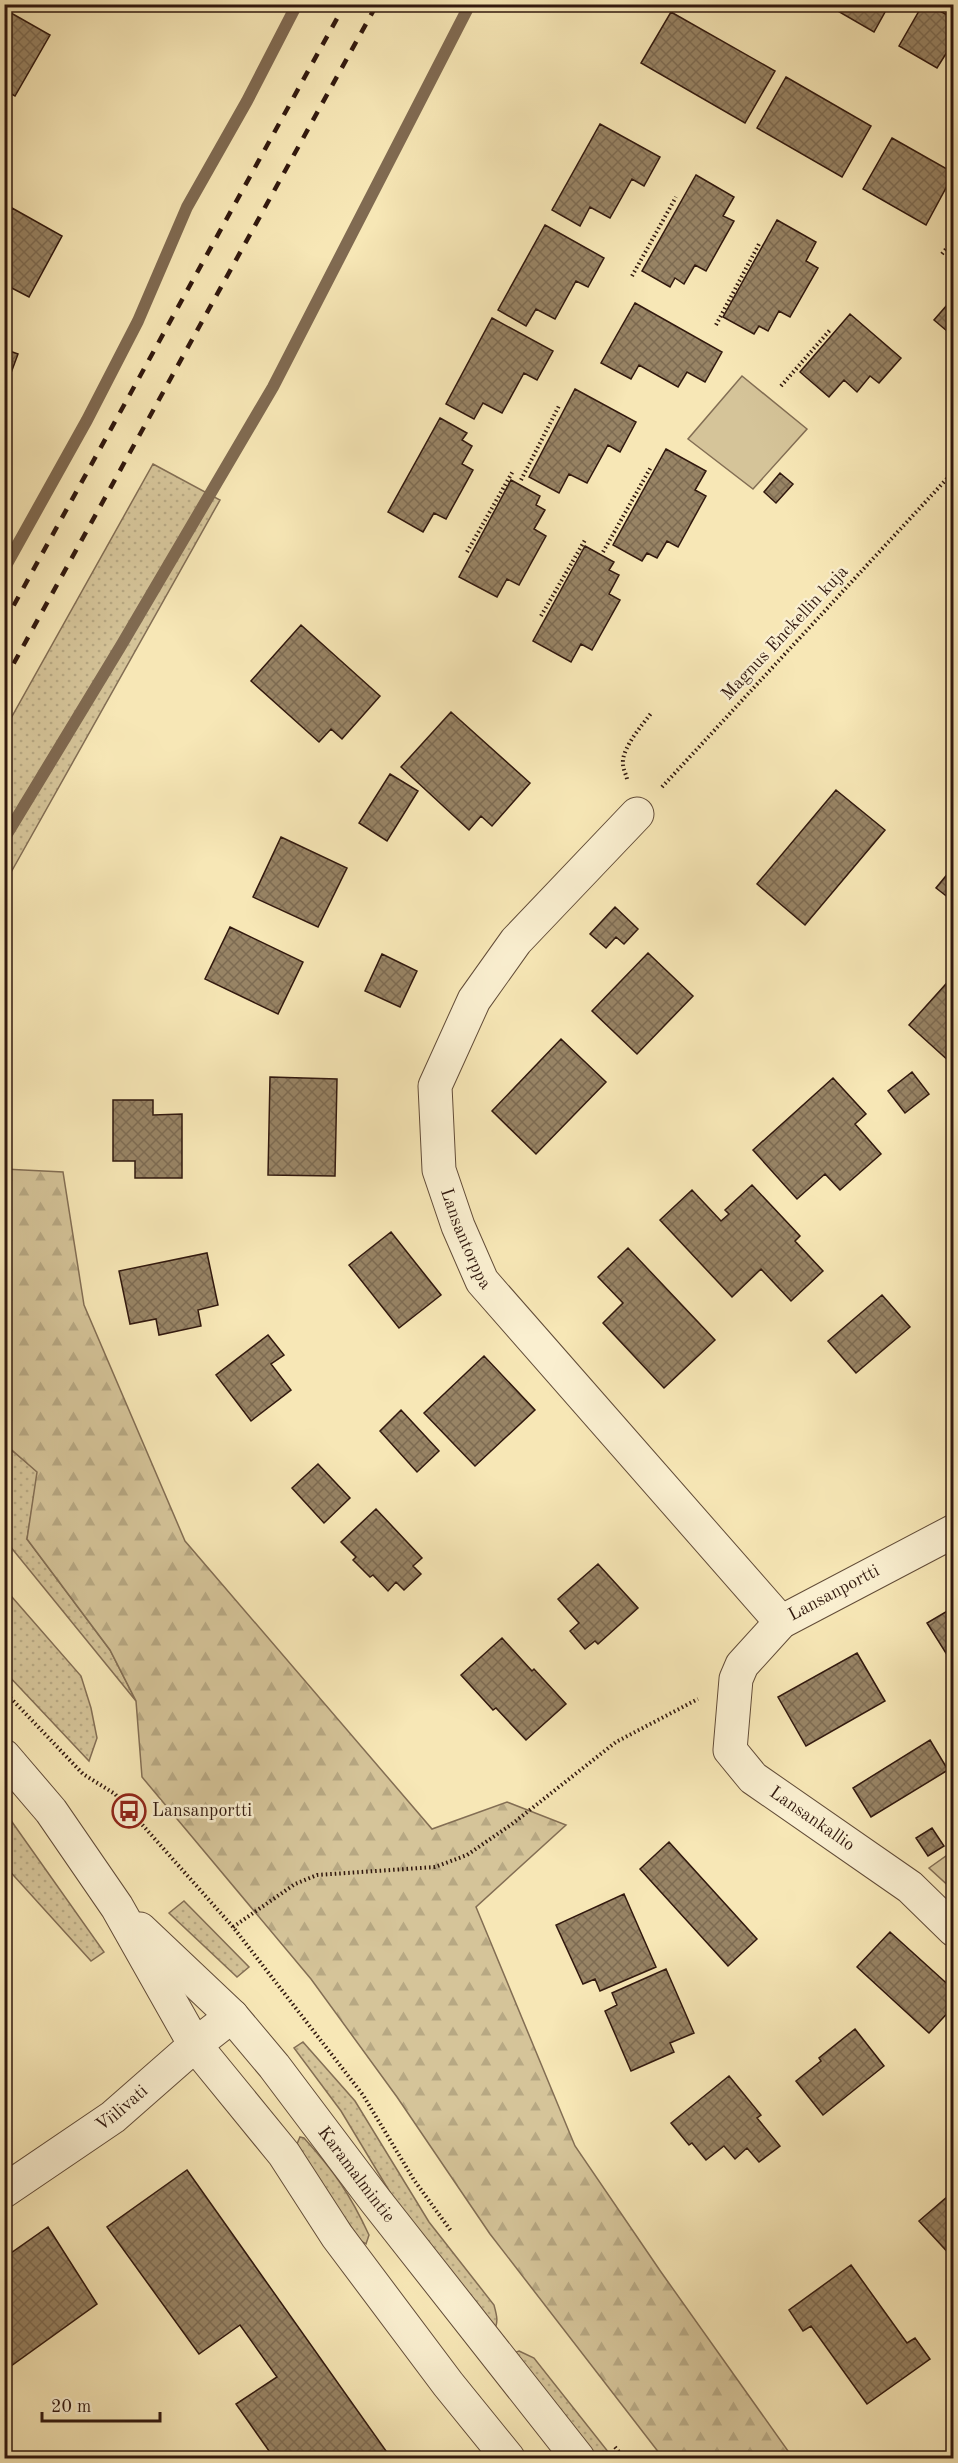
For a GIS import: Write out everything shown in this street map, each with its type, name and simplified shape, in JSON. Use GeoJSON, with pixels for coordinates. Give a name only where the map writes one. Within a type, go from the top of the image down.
{"type":"FeatureCollection","features":[{"type":"Feature","properties":{"kind":"street","name":"Lansantorppa"},"geometry":{"type":"LineString","coordinates":[[637,814],[516,941],[474,1000],[435,1086],[439,1170],[458,1226],[482,1281],[781,1622]]}},
{"type":"Feature","properties":{"kind":"street","name":"Lansanportti"},"geometry":{"type":"LineString","coordinates":[[736,1679],[742,1665],[781,1622],[954,1531]]}},
{"type":"Feature","properties":{"kind":"street","name":"Lansankallio"},"geometry":{"type":"LineString","coordinates":[[736,1679],[730,1750],[753,1778],[910,1887],[954,1930]]}},
{"type":"Feature","properties":{"kind":"street","name":"Karamalmintie"},"geometry":{"type":"LineString","coordinates":[[4,1756],[51,1811],[117,1907],[195,2045],[284,2154],[337,2236],[448,2384],[508,2458]]}},
{"type":"Feature","properties":{"kind":"street","name":"Karamalmintie"},"geometry":{"type":"LineString","coordinates":[[117,1907],[232,2016],[274,2066],[432,2274],[578,2458]]}},
{"type":"Feature","properties":{"kind":"street","name":"Viilivati"},"geometry":{"type":"LineString","coordinates":[[4,2191],[113,2117],[195,2045],[232,2016]]}},
{"type":"Feature","properties":{"kind":"path"},"geometry":{"type":"LineString","coordinates":[[632,276],[676,197]]}},
{"type":"Feature","properties":{"kind":"path"},"geometry":{"type":"LineString","coordinates":[[942,254],[954,239]]}},
{"type":"Feature","properties":{"kind":"path"},"geometry":{"type":"LineString","coordinates":[[716,325],[759,244]]}},
{"type":"Feature","properties":{"kind":"path"},"geometry":{"type":"LineString","coordinates":[[781,386],[830,330]]}},
{"type":"Feature","properties":{"kind":"path"},"geometry":{"type":"LineString","coordinates":[[521,480],[560,404]]}},
{"type":"Feature","properties":{"kind":"path"},"geometry":{"type":"LineString","coordinates":[[603,552],[651,467]]}},
{"type":"Feature","properties":{"kind":"path"},"geometry":{"type":"LineString","coordinates":[[467,552],[513,471]]}},
{"type":"Feature","properties":{"kind":"path","name":"Magnus Enckellin kuja"},"geometry":{"type":"LineString","coordinates":[[637,814],[954,471]]}},
{"type":"Feature","properties":{"kind":"path"},"geometry":{"type":"LineString","coordinates":[[541,616],[585,540]]}},
{"type":"Feature","properties":{"kind":"path"},"geometry":{"type":"LineString","coordinates":[[637,814],[622,762],[633,738],[652,712]]}},
{"type":"Feature","properties":{"kind":"path"},"geometry":{"type":"LineString","coordinates":[[233,1927],[295,1884],[317,1875],[435,1867],[467,1855],[512,1824],[616,1742],[736,1679]]}},
{"type":"Feature","properties":{"kind":"path"},"geometry":{"type":"LineString","coordinates":[[4,1691],[83,1774],[114,1794],[233,1927],[363,2095],[414,2180],[454,2236]]}},
{"type":"Feature","properties":{"kind":"path"},"geometry":{"type":"LineString","coordinates":[[609,2440],[624,2458]]}},
{"type":"Feature","properties":{"kind":"green space"},"geometry":{"type":"Polygon","coordinates":[[[742,376],[807,429],[753,489],[688,439],[742,376]]]}},
{"type":"Feature","properties":{"kind":"green space"},"geometry":{"type":"Polygon","coordinates":[[[153,464],[220,500],[5,883],[5,729],[153,464]]]}},
{"type":"Feature","properties":{"kind":"green space"},"geometry":{"type":"Polygon","coordinates":[[[4,1169],[63,1172],[84,1305],[185,1541],[432,1829],[507,1802],[566,1825],[476,1907],[575,2146],[793,2458],[663,2458],[490,2234],[397,2097],[311,1979],[142,1777],[136,1701],[110,1650],[27,1539],[37,1472],[5,1444],[4,1169]]]}},
{"type":"Feature","properties":{"kind":"green space"},"geometry":{"type":"Polygon","coordinates":[[[4,1444],[38,1472],[27,1539],[110,1650],[136,1701],[5,1540],[4,1444]]]}},
{"type":"Feature","properties":{"kind":"green space"},"geometry":{"type":"Polygon","coordinates":[[[5,1589],[81,1676],[97,1738],[89,1761],[5,1672],[5,1589]]]}},
{"type":"Feature","properties":{"kind":"green space"},"geometry":{"type":"Polygon","coordinates":[[[5,1812],[104,1952],[91,1961],[5,1866],[5,1812]]]}},
{"type":"Feature","properties":{"kind":"green space"},"geometry":{"type":"Polygon","coordinates":[[[953,1851],[953,1890],[929,1868],[953,1851]]]}},
{"type":"Feature","properties":{"kind":"green space"},"geometry":{"type":"Polygon","coordinates":[[[184,1901],[249,1967],[237,1977],[169,1913],[184,1901]]]}},
{"type":"Feature","properties":{"kind":"green space"},"geometry":{"type":"Polygon","coordinates":[[[303,2042],[355,2101],[429,2222],[494,2305],[497,2319],[493,2332],[417,2237],[341,2111],[294,2048],[303,2042]]]}},
{"type":"Feature","properties":{"kind":"green space"},"geometry":{"type":"Polygon","coordinates":[[[300,2137],[304,2138],[324,2161],[348,2195],[369,2235],[366,2244],[361,2241],[325,2190],[297,2144],[300,2137]]]}},
{"type":"Feature","properties":{"kind":"green space"},"geometry":{"type":"Polygon","coordinates":[[[519,2351],[534,2358],[613,2458],[592,2458],[511,2354],[519,2351]]]}},
{"type":"Feature","properties":{"kind":"building"},"geometry":{"type":"Polygon","coordinates":[[[840,4],[895,4],[894,7],[889,5],[874,32],[836,10],[840,4]]]}},
{"type":"Feature","properties":{"kind":"building"},"geometry":{"type":"Polygon","coordinates":[[[923,4],[928,4],[954,19],[954,41],[937,68],[899,46],[923,4]]]}},
{"type":"Feature","properties":{"kind":"building"},"geometry":{"type":"Polygon","coordinates":[[[4,9],[50,35],[15,96],[4,90],[4,9]]]}},
{"type":"Feature","properties":{"kind":"building"},"geometry":{"type":"Polygon","coordinates":[[[671,12],[775,71],[745,123],[641,63],[671,12]]]}},
{"type":"Feature","properties":{"kind":"building"},"geometry":{"type":"Polygon","coordinates":[[[786,77],[871,126],[842,177],[757,128],[786,77]]]}},
{"type":"Feature","properties":{"kind":"building"},"geometry":{"type":"Polygon","coordinates":[[[600,124],[660,157],[644,186],[632,179],[610,218],[590,207],[580,226],[552,210],[600,124]]]}},
{"type":"Feature","properties":{"kind":"building"},"geometry":{"type":"Polygon","coordinates":[[[892,138],[954,173],[926,225],[863,189],[892,138]]]}},
{"type":"Feature","properties":{"kind":"building"},"geometry":{"type":"Polygon","coordinates":[[[696,175],[734,197],[723,216],[734,221],[706,271],[695,265],[684,284],[675,278],[670,287],[642,271],[696,175]]]}},
{"type":"Feature","properties":{"kind":"building"},"geometry":{"type":"Polygon","coordinates":[[[12,208],[62,236],[29,297],[4,284],[4,221],[12,208]]]}},
{"type":"Feature","properties":{"kind":"building"},"geometry":{"type":"Polygon","coordinates":[[[777,220],[816,242],[806,261],[818,268],[790,317],[779,311],[768,331],[759,326],[754,334],[723,317],[777,220]]]}},
{"type":"Feature","properties":{"kind":"building"},"geometry":{"type":"Polygon","coordinates":[[[545,225],[604,258],[588,287],[576,281],[555,319],[536,309],[526,326],[498,310],[545,225]]]}},
{"type":"Feature","properties":{"kind":"building"},"geometry":{"type":"Polygon","coordinates":[[[954,297],[954,337],[934,320],[954,297]]]}},
{"type":"Feature","properties":{"kind":"building"},"geometry":{"type":"Polygon","coordinates":[[[635,303],[722,352],[705,382],[687,372],[678,387],[639,365],[631,379],[601,363],[635,303]]]}},
{"type":"Feature","properties":{"kind":"building"},"geometry":{"type":"Polygon","coordinates":[[[850,314],[901,358],[879,383],[870,376],[857,392],[844,380],[829,397],[800,372],[850,314]]]}},
{"type":"Feature","properties":{"kind":"building"},"geometry":{"type":"Polygon","coordinates":[[[492,318],[553,351],[537,380],[524,373],[502,413],[483,403],[474,419],[446,404],[492,318]]]}},
{"type":"Feature","properties":{"kind":"building"},"geometry":{"type":"Polygon","coordinates":[[[4,349],[18,354],[11,373],[4,370],[4,349]]]}},
{"type":"Feature","properties":{"kind":"building"},"geometry":{"type":"Polygon","coordinates":[[[575,389],[636,422],[620,452],[608,445],[587,483],[569,474],[559,493],[529,477],[575,389]]]}},
{"type":"Feature","properties":{"kind":"building"},"geometry":{"type":"Polygon","coordinates":[[[440,418],[467,433],[462,440],[472,446],[462,464],[473,470],[446,519],[434,513],[423,532],[388,512],[440,418]]]}},
{"type":"Feature","properties":{"kind":"building"},"geometry":{"type":"Polygon","coordinates":[[[666,449],[706,471],[695,490],[706,496],[678,547],[667,541],[657,558],[647,553],[642,561],[613,545],[666,449]]]}},
{"type":"Feature","properties":{"kind":"building"},"geometry":{"type":"Polygon","coordinates":[[[780,473],[793,484],[776,503],[764,492],[780,473]]]}},
{"type":"Feature","properties":{"kind":"building"},"geometry":{"type":"Polygon","coordinates":[[[511,480],[540,496],[536,505],[545,510],[534,529],[546,536],[519,585],[507,579],[497,597],[459,577],[511,480]]]}},
{"type":"Feature","properties":{"kind":"building"},"geometry":{"type":"Polygon","coordinates":[[[585,546],[614,562],[609,570],[619,575],[609,594],[620,600],[592,650],[581,644],[571,662],[533,641],[585,546]]]}},
{"type":"Feature","properties":{"kind":"building"},"geometry":{"type":"Polygon","coordinates":[[[301,625],[380,696],[342,739],[331,729],[319,742],[251,681],[301,625]]]}},
{"type":"Feature","properties":{"kind":"building"},"geometry":{"type":"Polygon","coordinates":[[[451,712],[530,783],[492,826],[481,816],[469,830],[401,767],[451,712]]]}},
{"type":"Feature","properties":{"kind":"building"},"geometry":{"type":"Polygon","coordinates":[[[390,774],[418,791],[387,841],[359,823],[390,774]]]}},
{"type":"Feature","properties":{"kind":"building"},"geometry":{"type":"Polygon","coordinates":[[[836,790],[885,830],[805,925],[757,884],[836,790]]]}},
{"type":"Feature","properties":{"kind":"building"},"geometry":{"type":"Polygon","coordinates":[[[281,837],[347,868],[318,927],[253,897],[281,837]]]}},
{"type":"Feature","properties":{"kind":"building"},"geometry":{"type":"Polygon","coordinates":[[[954,866],[954,902],[936,888],[954,866]]]}},
{"type":"Feature","properties":{"kind":"building"},"geometry":{"type":"Polygon","coordinates":[[[615,907],[638,929],[624,944],[616,937],[606,948],[590,934],[615,907]]]}},
{"type":"Feature","properties":{"kind":"building"},"geometry":{"type":"Polygon","coordinates":[[[230,927],[303,962],[278,1014],[205,979],[230,927]]]}},
{"type":"Feature","properties":{"kind":"building"},"geometry":{"type":"Polygon","coordinates":[[[648,953],[693,996],[637,1054],[592,1011],[648,953]]]}},
{"type":"Feature","properties":{"kind":"building"},"geometry":{"type":"Polygon","coordinates":[[[382,954],[417,971],[400,1007],[365,991],[382,954]]]}},
{"type":"Feature","properties":{"kind":"building"},"geometry":{"type":"Polygon","coordinates":[[[954,975],[954,1060],[951,1063],[909,1025],[954,975]]]}},
{"type":"Feature","properties":{"kind":"building"},"geometry":{"type":"Polygon","coordinates":[[[561,1039],[606,1082],[536,1154],[492,1111],[561,1039]]]}},
{"type":"Feature","properties":{"kind":"building"},"geometry":{"type":"Polygon","coordinates":[[[912,1072],[929,1094],[905,1113],[888,1091],[912,1072]]]}},
{"type":"Feature","properties":{"kind":"building"},"geometry":{"type":"Polygon","coordinates":[[[270,1077],[337,1079],[335,1176],[268,1175],[270,1077]]]}},
{"type":"Feature","properties":{"kind":"building"},"geometry":{"type":"Polygon","coordinates":[[[833,1078],[866,1114],[855,1124],[881,1154],[840,1190],[825,1174],[797,1199],[753,1150],[833,1078]]]}},
{"type":"Feature","properties":{"kind":"building"},"geometry":{"type":"Polygon","coordinates":[[[113,1100],[153,1100],[153,1115],[182,1114],[182,1178],[135,1178],[135,1161],[113,1161],[113,1100]]]}},
{"type":"Feature","properties":{"kind":"building"},"geometry":{"type":"Polygon","coordinates":[[[752,1185],[800,1236],[795,1241],[823,1271],[791,1301],[761,1269],[732,1297],[660,1220],[692,1190],[721,1221],[729,1214],[725,1210],[752,1185]]]}},
{"type":"Feature","properties":{"kind":"building"},"geometry":{"type":"Polygon","coordinates":[[[391,1232],[441,1295],[399,1328],[349,1265],[391,1232]]]}},
{"type":"Feature","properties":{"kind":"building"},"geometry":{"type":"Polygon","coordinates":[[[628,1248],[715,1340],[664,1388],[603,1323],[623,1303],[598,1277],[628,1248]]]}},
{"type":"Feature","properties":{"kind":"building"},"geometry":{"type":"Polygon","coordinates":[[[207,1253],[218,1305],[198,1310],[201,1326],[159,1335],[156,1319],[130,1324],[119,1271],[207,1253]]]}},
{"type":"Feature","properties":{"kind":"building"},"geometry":{"type":"Polygon","coordinates":[[[882,1295],[910,1327],[856,1373],[828,1341],[882,1295]]]}},
{"type":"Feature","properties":{"kind":"building"},"geometry":{"type":"Polygon","coordinates":[[[268,1335],[284,1355],[271,1364],[291,1390],[251,1421],[216,1375],[268,1335]]]}},
{"type":"Feature","properties":{"kind":"building"},"geometry":{"type":"Polygon","coordinates":[[[484,1356],[535,1410],[475,1466],[424,1413],[484,1356]]]}},
{"type":"Feature","properties":{"kind":"building"},"geometry":{"type":"Polygon","coordinates":[[[401,1410],[439,1451],[417,1472],[380,1431],[401,1410]]]}},
{"type":"Feature","properties":{"kind":"building"},"geometry":{"type":"Polygon","coordinates":[[[318,1464],[350,1498],[324,1523],[292,1488],[318,1464]]]}},
{"type":"Feature","properties":{"kind":"building"},"geometry":{"type":"Polygon","coordinates":[[[376,1509],[422,1558],[413,1566],[421,1574],[404,1590],[396,1582],[388,1591],[373,1575],[370,1577],[353,1560],[356,1557],[341,1542],[376,1509]]]}},
{"type":"Feature","properties":{"kind":"building"},"geometry":{"type":"Polygon","coordinates":[[[598,1564],[638,1608],[598,1644],[595,1641],[585,1649],[570,1631],[579,1623],[558,1599],[598,1564]]]}},
{"type":"Feature","properties":{"kind":"building"},"geometry":{"type":"Polygon","coordinates":[[[954,1607],[954,1666],[927,1623],[954,1607]]]}},
{"type":"Feature","properties":{"kind":"building"},"geometry":{"type":"Polygon","coordinates":[[[502,1638],[566,1704],[526,1740],[496,1708],[493,1710],[461,1675],[502,1638]]]}},
{"type":"Feature","properties":{"kind":"building"},"geometry":{"type":"Polygon","coordinates":[[[857,1653],[885,1701],[806,1746],[778,1697],[857,1653]]]}},
{"type":"Feature","properties":{"kind":"building"},"geometry":{"type":"Polygon","coordinates":[[[930,1740],[948,1770],[871,1817],[853,1788],[930,1740]]]}},
{"type":"Feature","properties":{"kind":"building"},"geometry":{"type":"Polygon","coordinates":[[[932,1828],[944,1846],[928,1856],[916,1838],[932,1828]]]}},
{"type":"Feature","properties":{"kind":"building"},"geometry":{"type":"Polygon","coordinates":[[[669,1842],[757,1939],[728,1966],[640,1869],[669,1842]]]}},
{"type":"Feature","properties":{"kind":"building"},"geometry":{"type":"Polygon","coordinates":[[[624,1894],[656,1967],[600,1991],[595,1979],[583,1984],[556,1925],[624,1894]]]}},
{"type":"Feature","properties":{"kind":"building"},"geometry":{"type":"Polygon","coordinates":[[[890,1932],[954,1990],[954,2006],[929,2033],[857,1967],[890,1932]]]}},
{"type":"Feature","properties":{"kind":"building"},"geometry":{"type":"Polygon","coordinates":[[[666,1969],[694,2033],[670,2043],[674,2052],[631,2071],[605,2011],[617,2005],[612,1993],[666,1969]]]}},
{"type":"Feature","properties":{"kind":"building"},"geometry":{"type":"Polygon","coordinates":[[[855,2029],[884,2066],[823,2115],[796,2081],[821,2061],[819,2058],[855,2029]]]}},
{"type":"Feature","properties":{"kind":"building"},"geometry":{"type":"Polygon","coordinates":[[[729,2076],[761,2115],[757,2118],[780,2146],[759,2162],[747,2148],[735,2159],[724,2146],[706,2160],[692,2143],[689,2145],[671,2123],[729,2076]]]}},
{"type":"Feature","properties":{"kind":"building"},"geometry":{"type":"Polygon","coordinates":[[[187,2170],[391,2458],[274,2458],[236,2404],[277,2377],[240,2325],[199,2354],[107,2227],[187,2170]]]}},
{"type":"Feature","properties":{"kind":"building"},"geometry":{"type":"Polygon","coordinates":[[[954,2191],[954,2259],[919,2221],[954,2191]]]}},
{"type":"Feature","properties":{"kind":"building"},"geometry":{"type":"Polygon","coordinates":[[[48,2227],[97,2304],[4,2371],[4,2258],[48,2227]]]}},
{"type":"Feature","properties":{"kind":"building"},"geometry":{"type":"Polygon","coordinates":[[[851,2265],[907,2343],[915,2338],[930,2359],[867,2404],[811,2326],[803,2331],[789,2310],[851,2265]]]}},
{"type":"Feature","properties":{"kind":"waterway"},"geometry":{"type":"LineString","coordinates":[[4,569],[87,420],[138,321],[187,207],[247,101],[297,4]]}},
{"type":"Feature","properties":{"kind":"waterway"},"geometry":{"type":"LineString","coordinates":[[4,839],[273,387],[470,4]]}},
{"type":"Feature","properties":{"kind":"railway"},"geometry":{"type":"LineString","coordinates":[[4,623],[345,4]]}},
{"type":"Feature","properties":{"kind":"railway"},"geometry":{"type":"LineString","coordinates":[[4,681],[377,4]]}},
{"type":"Feature","properties":{"kind":"place","name":"Lansanportti"},"geometry":{"type":"Point","coordinates":[129,1811]}}]}
